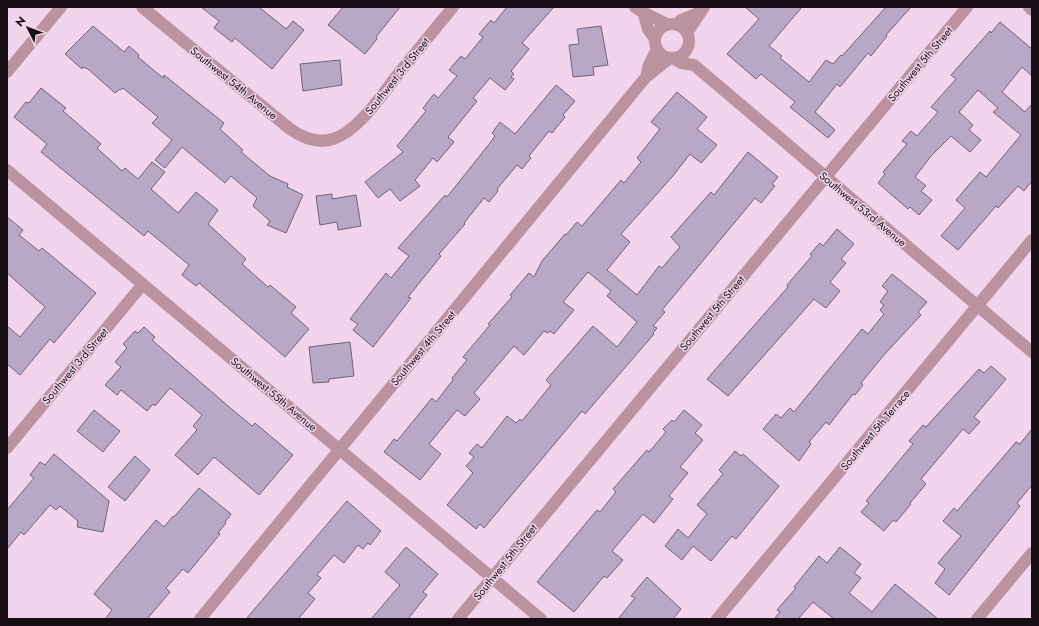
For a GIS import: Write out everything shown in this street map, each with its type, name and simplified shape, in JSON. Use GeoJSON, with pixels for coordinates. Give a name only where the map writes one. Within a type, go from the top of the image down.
{"type":"FeatureCollection","features":[{"type":"Feature","properties":{"kind":"street"},"geometry":{"type":"LineString","coordinates":[[7,72],[61,7]]}},
{"type":"Feature","properties":{"kind":"street","name":"Southwest 54th Avenue"},"geometry":{"type":"LineString","coordinates":[[142,7],[299,134],[309,139],[322,141],[334,139]]}},
{"type":"Feature","properties":{"kind":"street","name":"Southwest 3rd Street"},"geometry":{"type":"LineString","coordinates":[[334,139],[353,127],[363,118],[453,7]]}},
{"type":"Feature","properties":{"kind":"street","name":"Southwest 5th Street"},"geometry":{"type":"LineString","coordinates":[[458,619],[967,7]]}},
{"type":"Feature","properties":{"kind":"street"},"geometry":{"type":"LineString","coordinates":[[1029,7],[1032,10]]}},
{"type":"Feature","properties":{"kind":"street","name":"Southwest 4th Street"},"geometry":{"type":"LineString","coordinates":[[646,77],[656,44],[658,31],[701,10]]}},
{"type":"Feature","properties":{"kind":"street","name":"Southwest 4th Street"},"geometry":{"type":"LineString","coordinates":[[200,619],[646,77],[671,58],[683,54],[688,44],[687,33],[701,10]]}},
{"type":"Feature","properties":{"kind":"street"},"geometry":{"type":"LineString","coordinates":[[639,11],[683,29],[687,33]]}},
{"type":"Feature","properties":{"kind":"street"},"geometry":{"type":"LineString","coordinates":[[639,11],[662,56],[671,58]]}},
{"type":"Feature","properties":{"kind":"street","name":"Southwest 53rd Avenue"},"geometry":{"type":"LineString","coordinates":[[686,50],[692,57],[694,65]]}},
{"type":"Feature","properties":{"kind":"street","name":"Southwest 53rd Avenue"},"geometry":{"type":"LineString","coordinates":[[671,58],[681,63],[694,65],[1032,352]]}},
{"type":"Feature","properties":{"kind":"street","name":"Southwest 55th Avenue"},"geometry":{"type":"LineString","coordinates":[[7,170],[541,619]]}},
{"type":"Feature","properties":{"kind":"street","name":"Southwest 5th Terrace"},"geometry":{"type":"LineString","coordinates":[[717,619],[1032,240]]}},
{"type":"Feature","properties":{"kind":"street","name":"Southwest 3rd Street"},"geometry":{"type":"LineString","coordinates":[[7,448],[143,284]]}},
{"type":"Feature","properties":{"kind":"street"},"geometry":{"type":"LineString","coordinates":[[977,619],[1032,553]]}},
{"type":"Feature","properties":{"kind":"building"},"geometry":{"type":"Polygon","coordinates":[[[201,7],[259,7],[286,29],[293,21],[304,30],[272,69],[235,38],[232,42],[214,28],[219,21],[201,7]]]}},
{"type":"Feature","properties":{"kind":"building"},"geometry":{"type":"Polygon","coordinates":[[[343,7],[400,7],[376,37],[377,39],[365,54],[328,25],[343,7]]]}},
{"type":"Feature","properties":{"kind":"building"},"geometry":{"type":"Polygon","coordinates":[[[507,7],[554,7],[522,43],[529,49],[511,71],[514,74],[511,77],[514,79],[505,90],[490,78],[473,98],[477,101],[448,137],[454,142],[437,162],[433,158],[415,180],[420,186],[400,201],[390,189],[378,198],[365,182],[403,152],[397,146],[426,111],[423,108],[434,94],[438,98],[457,76],[449,70],[461,56],[465,59],[483,37],[479,34],[491,20],[494,23],[507,7]]]}},
{"type":"Feature","properties":{"kind":"building"},"geometry":{"type":"Polygon","coordinates":[[[745,7],[802,7],[769,46],[782,56],[780,58],[809,82],[826,60],[833,64],[841,55],[842,56],[886,7],[911,7],[886,35],[887,36],[871,56],[868,53],[840,87],[837,84],[815,112],[835,130],[828,138],[790,107],[795,102],[761,74],[756,79],[727,54],[759,19],[745,7]]]}},
{"type":"Feature","properties":{"kind":"building"},"geometry":{"type":"Polygon","coordinates":[[[1000,22],[1032,49],[1032,76],[1022,67],[1002,92],[1025,112],[1032,104],[1032,181],[1024,191],[1018,186],[998,208],[996,206],[958,250],[941,236],[965,208],[956,200],[980,172],[986,177],[1021,135],[993,112],[998,108],[978,90],[959,112],[973,125],[969,130],[981,140],[970,152],[951,136],[931,156],[915,177],[926,186],[921,191],[932,200],[919,215],[910,207],[908,209],[878,183],[885,174],[883,172],[907,144],[902,141],[911,131],[917,136],[938,112],[931,107],[956,79],[951,75],[990,31],[991,33],[1000,22]]]}},
{"type":"Feature","properties":{"kind":"building"},"geometry":{"type":"Polygon","coordinates":[[[93,26],[124,52],[129,46],[139,55],[138,57],[163,78],[164,75],[224,123],[220,129],[243,150],[241,152],[270,176],[288,184],[287,187],[303,195],[286,233],[267,225],[270,221],[253,206],[257,198],[231,176],[225,183],[182,147],[165,168],[155,160],[172,140],[152,123],[158,117],[123,88],[115,93],[88,69],[83,67],[82,69],[65,54],[93,26]]]}},
{"type":"Feature","properties":{"kind":"building"},"geometry":{"type":"Polygon","coordinates":[[[601,26],[608,65],[593,67],[594,75],[573,77],[569,45],[579,44],[577,29],[601,26]]]}},
{"type":"Feature","properties":{"kind":"building"},"geometry":{"type":"Polygon","coordinates":[[[340,60],[342,85],[303,91],[300,64],[340,60]]]}},
{"type":"Feature","properties":{"kind":"building"},"geometry":{"type":"Polygon","coordinates":[[[556,85],[575,101],[563,115],[565,117],[552,133],[549,131],[529,156],[531,158],[522,169],[517,165],[497,189],[498,191],[489,202],[484,198],[464,223],[465,224],[439,254],[441,256],[408,297],[411,298],[373,347],[353,330],[358,324],[350,319],[386,273],[391,278],[409,256],[398,248],[445,195],[447,197],[495,136],[492,133],[500,122],[515,134],[556,85]]]}},
{"type":"Feature","properties":{"kind":"building"},"geometry":{"type":"Polygon","coordinates":[[[41,88],[66,108],[63,111],[101,144],[97,148],[122,171],[125,168],[138,179],[152,162],[165,172],[151,189],[178,213],[196,192],[218,210],[208,224],[246,259],[242,264],[268,287],[270,285],[296,307],[291,313],[309,329],[285,357],[199,283],[196,286],[182,275],[189,265],[148,231],[144,236],[41,152],[47,144],[14,117],[26,102],[29,103],[41,88]]]}},
{"type":"Feature","properties":{"kind":"building"},"geometry":{"type":"Polygon","coordinates":[[[677,92],[707,117],[697,129],[717,145],[701,163],[690,154],[672,177],[621,234],[630,242],[607,270],[637,295],[659,266],[662,268],[680,247],[671,237],[711,192],[714,195],[748,152],[778,177],[772,184],[775,186],[761,203],[755,198],[662,310],[665,312],[653,326],[657,328],[653,333],[654,334],[585,414],[582,411],[484,528],[480,524],[476,529],[447,505],[473,473],[466,466],[474,457],[469,453],[477,444],[482,448],[507,416],[516,423],[520,419],[522,421],[551,385],[546,380],[593,326],[617,347],[637,322],[607,296],[611,291],[588,272],[563,302],[574,310],[554,334],[550,331],[548,333],[544,331],[524,355],[514,346],[474,393],[480,399],[465,416],[457,410],[429,444],[441,454],[420,480],[384,452],[394,439],[397,441],[432,398],[436,402],[453,380],[452,378],[467,360],[463,357],[490,325],[488,324],[512,297],[510,295],[529,273],[534,277],[542,261],[565,234],[566,235],[577,222],[582,226],[621,180],[624,183],[641,162],[637,158],[660,129],[651,122],[677,92]]]}},
{"type":"Feature","properties":{"kind":"building"},"geometry":{"type":"Polygon","coordinates":[[[332,194],[332,199],[356,195],[361,226],[338,230],[337,222],[320,225],[316,196],[332,194]]]}},
{"type":"Feature","properties":{"kind":"building"},"geometry":{"type":"Polygon","coordinates":[[[7,217],[23,230],[19,235],[39,251],[42,248],[96,293],[54,343],[50,339],[20,375],[7,364],[7,326],[20,337],[45,307],[7,273],[7,217]]]}},
{"type":"Feature","properties":{"kind":"building"},"geometry":{"type":"Polygon","coordinates":[[[837,229],[854,244],[841,259],[846,263],[830,282],[840,291],[826,308],[814,299],[728,396],[707,379],[788,287],[787,285],[812,256],[810,254],[820,243],[823,246],[837,229]]]}},
{"type":"Feature","properties":{"kind":"building"},"geometry":{"type":"Polygon","coordinates":[[[892,274],[927,302],[918,312],[921,315],[883,356],[861,383],[863,385],[855,395],[853,394],[829,425],[826,422],[809,442],[811,444],[799,461],[763,429],[776,414],[781,418],[790,408],[794,412],[862,329],[868,334],[884,314],[880,310],[884,305],[880,302],[888,291],[882,286],[892,274]]]}},
{"type":"Feature","properties":{"kind":"building"},"geometry":{"type":"Polygon","coordinates":[[[144,327],[155,337],[152,340],[228,406],[252,426],[255,423],[293,455],[259,495],[214,457],[198,475],[175,455],[197,430],[193,426],[202,415],[170,388],[155,406],[153,404],[147,411],[121,390],[117,395],[105,385],[121,367],[115,362],[127,348],[123,344],[135,331],[138,333],[144,327]]]}},
{"type":"Feature","properties":{"kind":"building"},"geometry":{"type":"Polygon","coordinates":[[[350,342],[354,376],[329,379],[329,382],[313,383],[309,347],[350,342]]]}},
{"type":"Feature","properties":{"kind":"building"},"geometry":{"type":"Polygon","coordinates":[[[991,366],[1006,379],[974,417],[980,422],[969,434],[963,429],[921,479],[926,484],[910,503],[911,504],[896,522],[893,520],[884,531],[861,512],[869,503],[866,501],[913,444],[909,441],[923,425],[926,427],[979,369],[984,373],[991,366]]]}},
{"type":"Feature","properties":{"kind":"building"},"geometry":{"type":"Polygon","coordinates":[[[94,410],[120,431],[103,452],[77,431],[94,410]]]}},
{"type":"Feature","properties":{"kind":"building"},"geometry":{"type":"Polygon","coordinates":[[[684,410],[702,425],[695,433],[703,440],[680,467],[688,473],[669,496],[673,499],[654,523],[643,514],[612,551],[623,560],[607,578],[604,576],[574,612],[537,582],[597,510],[600,512],[616,492],[613,489],[647,450],[649,452],[666,432],[663,429],[672,420],[674,422],[684,410]]]}},
{"type":"Feature","properties":{"kind":"building"},"geometry":{"type":"Polygon","coordinates":[[[1032,429],[1032,485],[1017,503],[1020,506],[949,595],[935,583],[945,569],[938,563],[961,536],[943,521],[954,508],[957,511],[1016,442],[1020,444],[1032,429]]]}},
{"type":"Feature","properties":{"kind":"building"},"geometry":{"type":"Polygon","coordinates":[[[735,451],[741,456],[743,454],[779,486],[736,539],[732,536],[711,561],[693,546],[682,560],[665,546],[678,529],[688,538],[707,514],[697,505],[723,474],[719,470],[735,451]]]}},
{"type":"Feature","properties":{"kind":"building"},"geometry":{"type":"Polygon","coordinates":[[[54,454],[109,501],[103,532],[77,527],[78,521],[60,506],[56,510],[50,505],[24,535],[21,532],[7,549],[7,510],[34,478],[30,475],[40,462],[45,465],[54,454]]]}},
{"type":"Feature","properties":{"kind":"building"},"geometry":{"type":"Polygon","coordinates":[[[135,456],[150,470],[125,501],[108,487],[135,456]]]}},
{"type":"Feature","properties":{"kind":"building"},"geometry":{"type":"Polygon","coordinates":[[[199,488],[231,514],[218,533],[220,534],[188,573],[183,569],[166,588],[170,592],[147,619],[105,619],[112,610],[94,594],[156,520],[164,527],[199,488]]]}},
{"type":"Feature","properties":{"kind":"building"},"geometry":{"type":"Polygon","coordinates":[[[347,501],[381,531],[370,545],[368,543],[363,549],[358,545],[344,563],[334,555],[317,575],[321,578],[308,593],[315,599],[298,619],[246,619],[347,501]]]}},
{"type":"Feature","properties":{"kind":"building"},"geometry":{"type":"Polygon","coordinates":[[[406,547],[438,574],[423,592],[427,595],[408,619],[371,619],[400,585],[385,572],[406,547]]]}},
{"type":"Feature","properties":{"kind":"building"},"geometry":{"type":"Polygon","coordinates":[[[840,547],[861,564],[854,573],[861,578],[849,593],[872,612],[895,584],[938,619],[834,619],[813,602],[798,619],[774,619],[780,612],[777,610],[796,588],[794,587],[819,556],[827,563],[840,547]]]}},
{"type":"Feature","properties":{"kind":"building"},"geometry":{"type":"Polygon","coordinates":[[[647,577],[681,609],[673,619],[618,619],[635,598],[631,596],[647,577]]]}}]}
